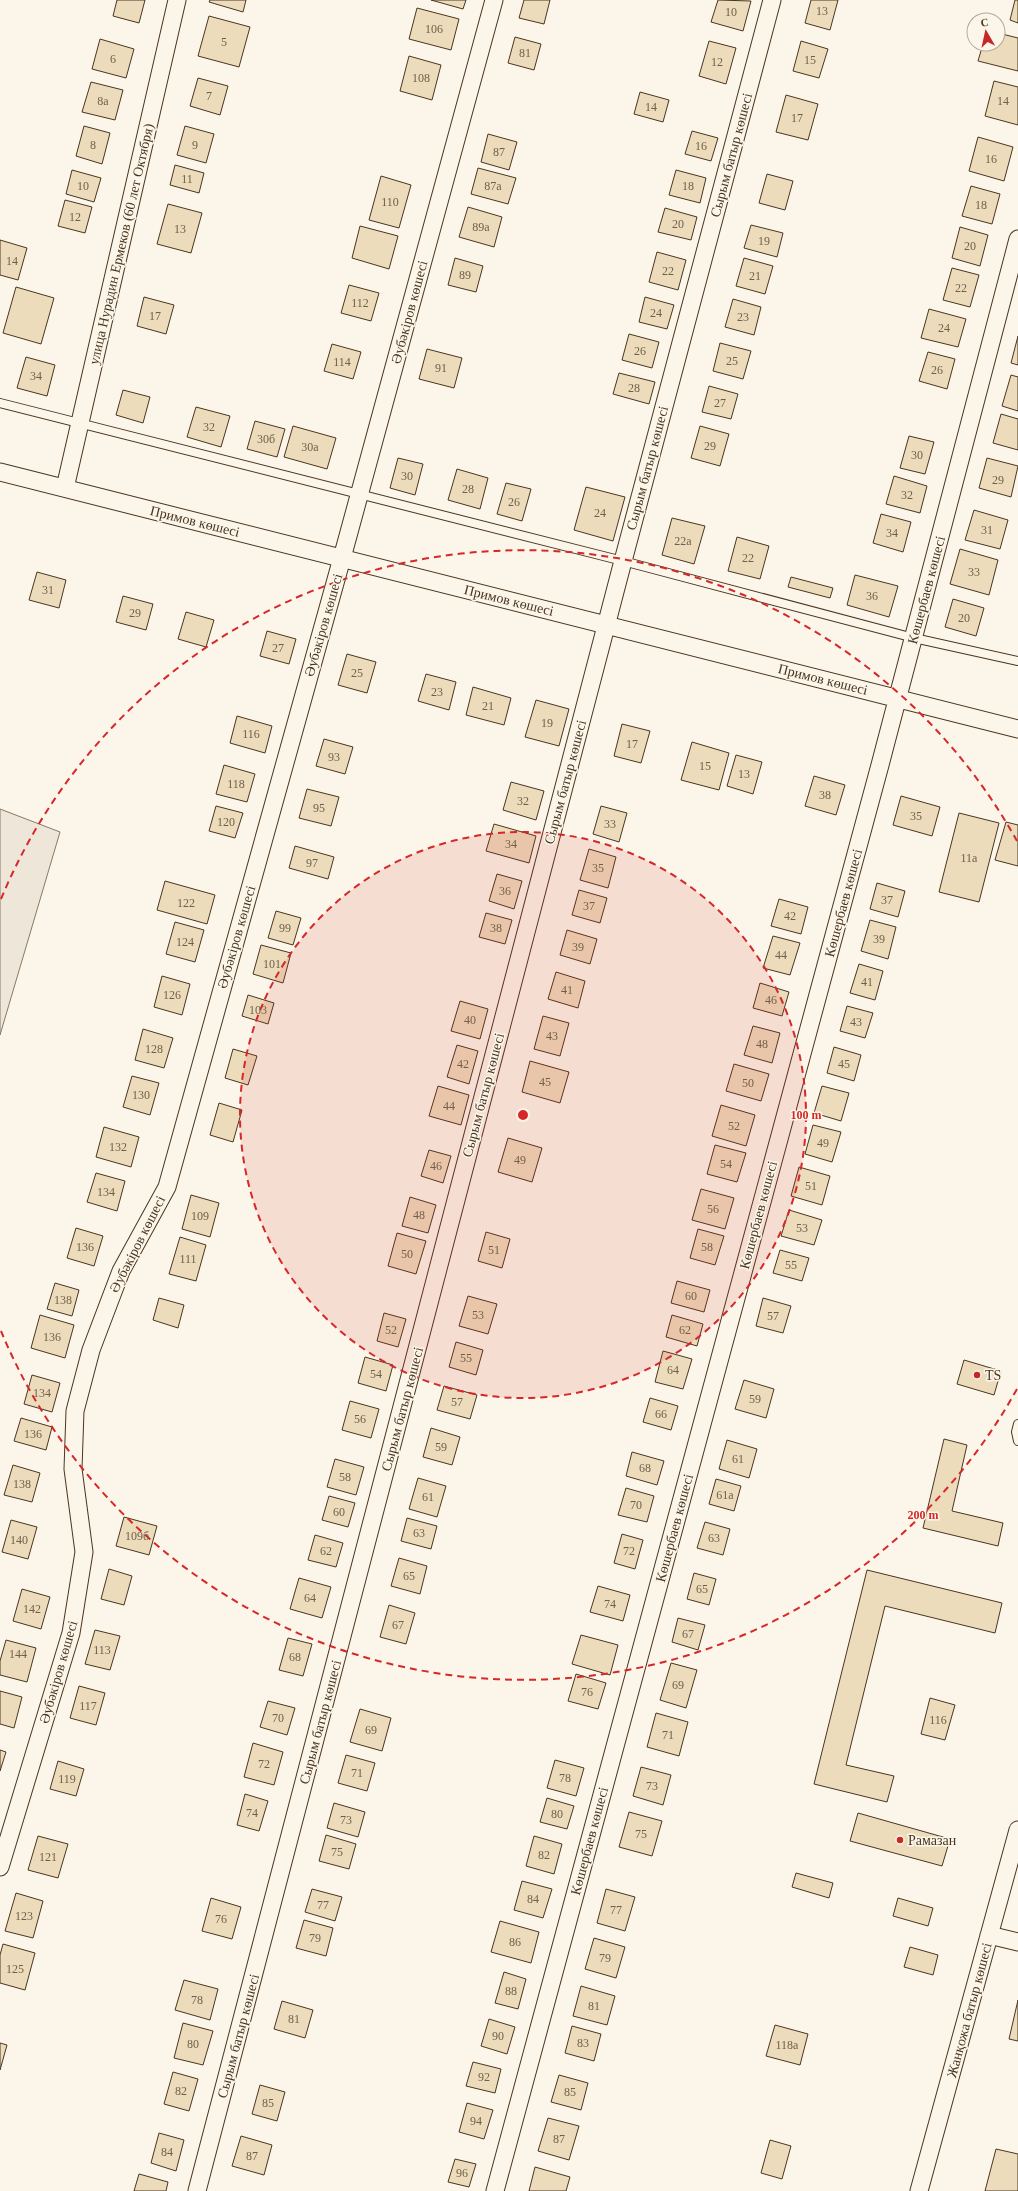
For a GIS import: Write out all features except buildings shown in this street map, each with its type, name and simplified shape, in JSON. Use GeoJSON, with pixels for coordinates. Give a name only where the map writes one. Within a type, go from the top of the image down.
{"type":"FeatureCollection","features":[{"type":"Feature","properties":{"kind":"street","name":"улица Нурадин Ермеков (60 лет Октября)"},"geometry":{"type":"LineString","coordinates":[[65,488],[177,0]]}},
{"type":"Feature","properties":{"kind":"street","name":"Әубәкіров көшесі"},"geometry":{"type":"LineString","coordinates":[[0,1867],[71,1633],[84,1552],[72,1469],[76,1404],[91,1350],[121,1271],[167,1186],[342,558],[494,0]]}},
{"type":"Feature","properties":{"kind":"street","name":"Сырым батыр көшесі"},"geometry":{"type":"LineString","coordinates":[[197,2191],[606,625],[772,0]]}},
{"type":"Feature","properties":{"kind":"street","name":"Көшербаев көшесі"},"geometry":{"type":"LineString","coordinates":[[494,2191],[898,698],[1018,239]]}},
{"type":"Feature","properties":{"kind":"street","name":"Примов көшесі"},"geometry":{"type":"LineString","coordinates":[[0,472],[1018,729]]}},
{"type":"Feature","properties":{"kind":"street","name":"Жанқожа батыр көшесі"},"geometry":{"type":"LineString","coordinates":[[919,2191],[1018,1830]]}},
{"type":"Feature","properties":{"kind":"street"},"geometry":{"type":"LineString","coordinates":[[989,1935],[1018,1942]]}},
{"type":"Feature","properties":{"kind":"lane"},"geometry":{"type":"LineString","coordinates":[[0,403],[80,422],[359,495],[623,561],[914,638],[1018,661]]}},
{"type":"Feature","properties":{"kind":"lane"},"geometry":{"type":"LineString","coordinates":[[1018,1424],[1016,1432],[1018,1441]]}},
{"type":"Feature","properties":{"kind":"shaded area"},"geometry":{"type":"Polygon","coordinates":[[[0,809],[60,832],[0,1035],[0,809]]]}},
{"type":"Feature","properties":{"kind":"place","name":"TS"},"geometry":{"type":"Point","coordinates":[977,1375]}},
{"type":"Feature","properties":{"kind":"place","name":"Рамазан"},"geometry":{"type":"Point","coordinates":[900,1840]}}]}
